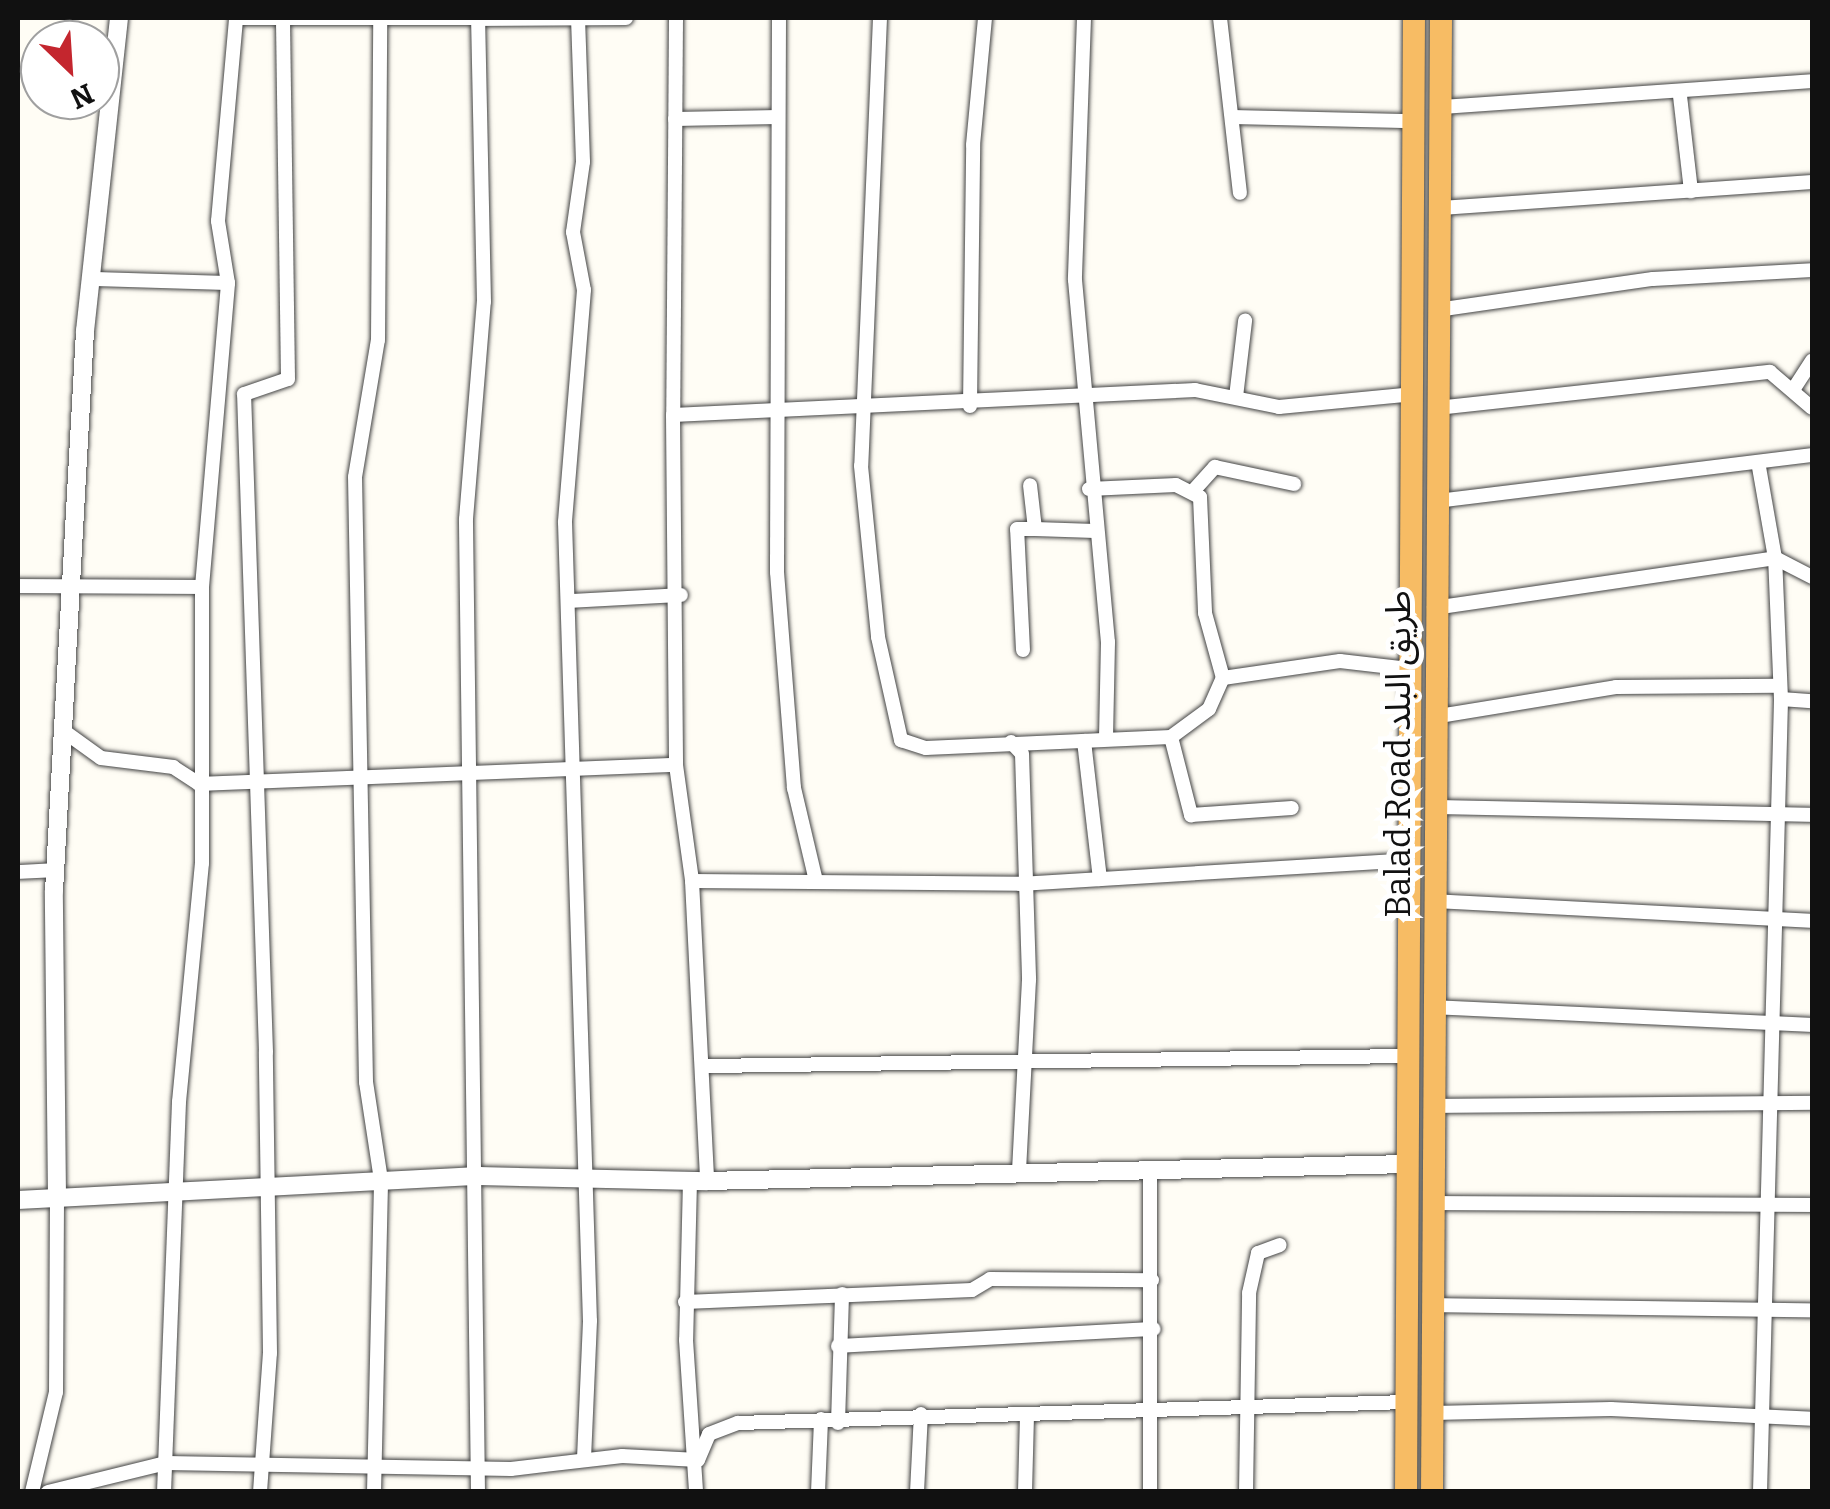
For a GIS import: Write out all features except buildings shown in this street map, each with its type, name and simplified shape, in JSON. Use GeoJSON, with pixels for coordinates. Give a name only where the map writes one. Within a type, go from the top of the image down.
{"type":"FeatureCollection","features":[{"type":"Feature","properties":{"kind":"highway","name":"Balad Road طريق البلد"},"geometry":{"type":"LineString","coordinates":[[1406,1492],[1414,18]]}},
{"type":"Feature","properties":{"kind":"highway","name":"Balad Road طريق البلد"},"geometry":{"type":"LineString","coordinates":[[1432,1492],[1433,608],[1442,18]]}},
{"type":"Feature","properties":{"kind":"street"},"geometry":{"type":"LineString","coordinates":[[32,1492],[56,1392],[55,870],[70,586],[119,18]]}},
{"type":"Feature","properties":{"kind":"street"},"geometry":{"type":"LineString","coordinates":[[164,1492],[199,784],[202,587],[228,283],[218,221],[236,18],[626,18]]}},
{"type":"Feature","properties":{"kind":"street"},"geometry":{"type":"LineString","coordinates":[[478,18],[484,302],[467,436],[467,772],[478,1176],[478,1492]]}},
{"type":"Feature","properties":{"kind":"street"},"geometry":{"type":"LineString","coordinates":[[578,18],[583,162],[574,232],[584,290],[565,522],[582,1178],[584,1460]]}},
{"type":"Feature","properties":{"kind":"street"},"geometry":{"type":"LineString","coordinates":[[676,18],[673,415],[681,595],[676,766],[692,881],[708,1066],[685,1302],[698,1460],[696,1492]]}},
{"type":"Feature","properties":{"kind":"street"},"geometry":{"type":"LineString","coordinates":[[778,18],[774,410],[794,788],[816,881]]}},
{"type":"Feature","properties":{"kind":"street"},"geometry":{"type":"LineString","coordinates":[[880,18],[868,408],[861,466],[878,636],[901,740],[926,748],[1171,738],[1209,709],[1223,678],[1205,613],[1195,488],[1214,467],[1294,484]]}},
{"type":"Feature","properties":{"kind":"street"},"geometry":{"type":"LineString","coordinates":[[970,406],[973,145],[985,18]]}},
{"type":"Feature","properties":{"kind":"street"},"geometry":{"type":"LineString","coordinates":[[1084,18],[1074,197],[1081,396],[1108,642],[1106,738]]}},
{"type":"Feature","properties":{"kind":"street"},"geometry":{"type":"LineString","coordinates":[[1220,18],[1240,193]]}},
{"type":"Feature","properties":{"kind":"street"},"geometry":{"type":"LineString","coordinates":[[260,1492],[270,1353],[244,394],[288,379],[283,20]]}},
{"type":"Feature","properties":{"kind":"street"},"geometry":{"type":"LineString","coordinates":[[374,1492],[381,1180],[366,1082],[355,477],[378,340],[380,20]]}},
{"type":"Feature","properties":{"kind":"street"},"geometry":{"type":"LineString","coordinates":[[1442,108],[1680,96],[1812,81]]}},
{"type":"Feature","properties":{"kind":"street"},"geometry":{"type":"LineString","coordinates":[[1680,96],[1691,191]]}},
{"type":"Feature","properties":{"kind":"street"},"geometry":{"type":"LineString","coordinates":[[1232,116],[1414,120]]}},
{"type":"Feature","properties":{"kind":"street"},"geometry":{"type":"LineString","coordinates":[[675,119],[778,117]]}},
{"type":"Feature","properties":{"kind":"street"},"geometry":{"type":"LineString","coordinates":[[1440,208],[1812,182]]}},
{"type":"Feature","properties":{"kind":"street"},"geometry":{"type":"LineString","coordinates":[[1437,310],[1654,279],[1812,270]]}},
{"type":"Feature","properties":{"kind":"street"},"geometry":{"type":"LineString","coordinates":[[94,279],[228,283]]}},
{"type":"Feature","properties":{"kind":"street"},"geometry":{"type":"LineString","coordinates":[[1236,397],[1246,320]]}},
{"type":"Feature","properties":{"kind":"street"},"geometry":{"type":"LineString","coordinates":[[1794,390],[1812,361]]}},
{"type":"Feature","properties":{"kind":"street"},"geometry":{"type":"LineString","coordinates":[[1437,408],[1770,372],[1812,408]]}},
{"type":"Feature","properties":{"kind":"street"},"geometry":{"type":"LineString","coordinates":[[673,415],[970,406],[1081,396],[1236,397],[1279,407],[1414,394]]}},
{"type":"Feature","properties":{"kind":"street"},"geometry":{"type":"LineString","coordinates":[[1437,501],[1812,455]]}},
{"type":"Feature","properties":{"kind":"street"},"geometry":{"type":"LineString","coordinates":[[1758,462],[1775,558],[1780,693],[1771,814],[1775,920],[1761,1205],[1760,1492]]}},
{"type":"Feature","properties":{"kind":"street"},"geometry":{"type":"LineString","coordinates":[[1030,486],[1035,529]]}},
{"type":"Feature","properties":{"kind":"street"},"geometry":{"type":"LineString","coordinates":[[1089,489],[1195,488]]}},
{"type":"Feature","properties":{"kind":"street"},"geometry":{"type":"LineString","coordinates":[[1023,650],[1017,529],[1095,531]]}},
{"type":"Feature","properties":{"kind":"street"},"geometry":{"type":"LineString","coordinates":[[1433,608],[1775,558],[1812,577]]}},
{"type":"Feature","properties":{"kind":"street"},"geometry":{"type":"LineString","coordinates":[[18,586],[202,587]]}},
{"type":"Feature","properties":{"kind":"street"},"geometry":{"type":"LineString","coordinates":[[570,601],[681,595]]}},
{"type":"Feature","properties":{"kind":"street"},"geometry":{"type":"LineString","coordinates":[[1223,678],[1340,661],[1409,668]]}},
{"type":"Feature","properties":{"kind":"street"},"geometry":{"type":"LineString","coordinates":[[1433,717],[1616,687],[1780,693],[1812,701]]}},
{"type":"Feature","properties":{"kind":"street"},"geometry":{"type":"LineString","coordinates":[[65,732],[102,758],[173,767],[199,784],[676,766]]}},
{"type":"Feature","properties":{"kind":"street"},"geometry":{"type":"LineString","coordinates":[[1171,738],[1191,815],[1292,808]]}},
{"type":"Feature","properties":{"kind":"street"},"geometry":{"type":"LineString","coordinates":[[1084,741],[1100,879]]}},
{"type":"Feature","properties":{"kind":"street"},"geometry":{"type":"LineString","coordinates":[[1012,742],[1022,754],[1020,884],[1029,1065],[1019,1174]]}},
{"type":"Feature","properties":{"kind":"street"},"geometry":{"type":"LineString","coordinates":[[1433,807],[1812,815]]}},
{"type":"Feature","properties":{"kind":"street"},"geometry":{"type":"LineString","coordinates":[[692,881],[1020,884],[1408,860]]}},
{"type":"Feature","properties":{"kind":"street"},"geometry":{"type":"LineString","coordinates":[[18,872],[55,870]]}},
{"type":"Feature","properties":{"kind":"street"},"geometry":{"type":"LineString","coordinates":[[1433,901],[1812,921]]}},
{"type":"Feature","properties":{"kind":"street"},"geometry":{"type":"LineString","coordinates":[[1433,1007],[1812,1025]]}},
{"type":"Feature","properties":{"kind":"street"},"geometry":{"type":"LineString","coordinates":[[708,1066],[1029,1065],[1238,1052],[1408,1056]]}},
{"type":"Feature","properties":{"kind":"street"},"geometry":{"type":"LineString","coordinates":[[1433,1106],[1812,1104]]}},
{"type":"Feature","properties":{"kind":"street"},"geometry":{"type":"LineString","coordinates":[[18,1200],[266,1184],[478,1176],[698,1182],[1408,1164]]}},
{"type":"Feature","properties":{"kind":"street"},"geometry":{"type":"LineString","coordinates":[[1150,1173],[1154,1329],[1150,1492]]}},
{"type":"Feature","properties":{"kind":"street"},"geometry":{"type":"LineString","coordinates":[[1433,1203],[1812,1205]]}},
{"type":"Feature","properties":{"kind":"street"},"geometry":{"type":"LineString","coordinates":[[1246,1492],[1249,1293],[1258,1253],[1280,1245]]}},
{"type":"Feature","properties":{"kind":"street"},"geometry":{"type":"LineString","coordinates":[[685,1302],[972,1290],[990,1279],[1152,1280]]}},
{"type":"Feature","properties":{"kind":"street"},"geometry":{"type":"LineString","coordinates":[[838,1423],[842,1294]]}},
{"type":"Feature","properties":{"kind":"street"},"geometry":{"type":"LineString","coordinates":[[1433,1305],[1606,1301],[1760,1311],[1812,1310]]}},
{"type":"Feature","properties":{"kind":"street"},"geometry":{"type":"LineString","coordinates":[[838,1346],[1154,1329]]}},
{"type":"Feature","properties":{"kind":"street"},"geometry":{"type":"LineString","coordinates":[[698,1460],[710,1434],[738,1423],[821,1419],[838,1423],[921,1414],[1027,1417],[1246,1404],[1407,1402]]}},
{"type":"Feature","properties":{"kind":"street"},"geometry":{"type":"LineString","coordinates":[[1433,1413],[1611,1409],[1760,1420],[1812,1419]]}},
{"type":"Feature","properties":{"kind":"street"},"geometry":{"type":"LineString","coordinates":[[917,1492],[921,1414]]}},
{"type":"Feature","properties":{"kind":"street"},"geometry":{"type":"LineString","coordinates":[[1025,1492],[1027,1417]]}},
{"type":"Feature","properties":{"kind":"street"},"geometry":{"type":"LineString","coordinates":[[818,1492],[821,1419]]}},
{"type":"Feature","properties":{"kind":"street"},"geometry":{"type":"LineString","coordinates":[[48,1492],[166,1463],[478,1466],[584,1460],[698,1460]]}}]}
